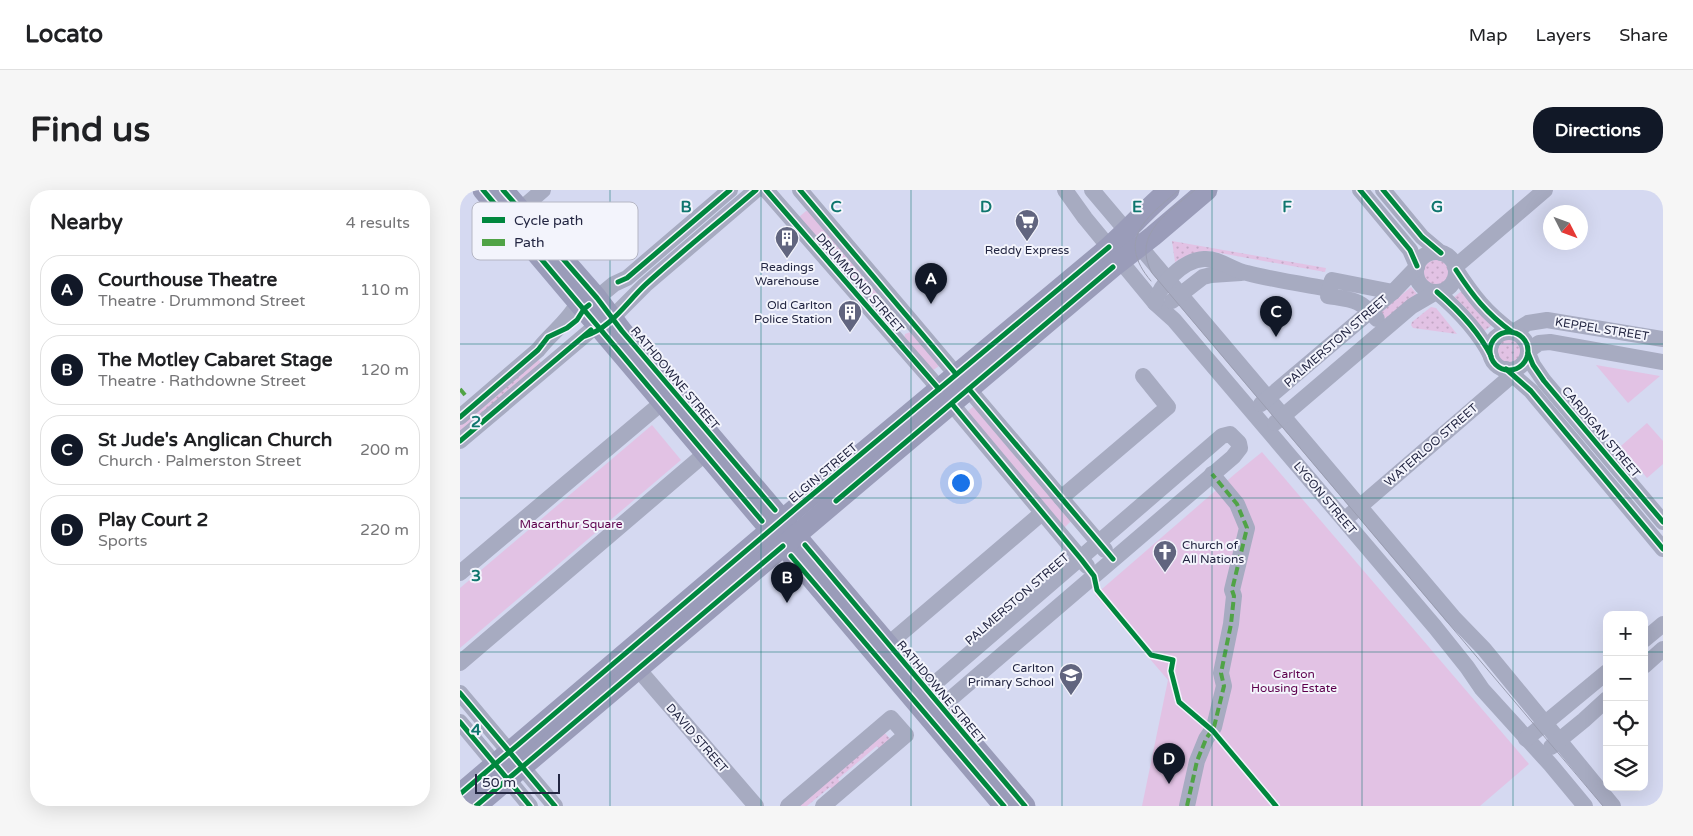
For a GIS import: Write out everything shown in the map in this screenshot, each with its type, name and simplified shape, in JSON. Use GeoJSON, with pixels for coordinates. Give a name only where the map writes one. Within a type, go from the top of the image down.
{"type":"FeatureCollection","features":[{"type":"Feature","properties":{"kind":"main road"},"geometry":{"type":"LineString","coordinates":[[483,190],[498,202]]}},
{"type":"Feature","properties":{"kind":"main road"},"geometry":{"type":"LineString","coordinates":[[503,190],[508,202]]}},
{"type":"Feature","properties":{"kind":"main road"},"geometry":{"type":"LineString","coordinates":[[1133,238],[1146,210],[1168,190]]}},
{"type":"Feature","properties":{"kind":"main road"},"geometry":{"type":"LineString","coordinates":[[476,806],[509,765],[945,396],[1133,238],[1207,190]]}},
{"type":"Feature","properties":{"kind":"main road"},"geometry":{"type":"LineString","coordinates":[[553,260],[605,322]]}},
{"type":"Feature","properties":{"kind":"main road","name":"RATHDOWNE STREET"},"geometry":{"type":"LineString","coordinates":[[605,322],[1014,804]]}},
{"type":"Feature","properties":{"kind":"main road"},"geometry":{"type":"LineString","coordinates":[[460,794],[509,765],[638,669],[691,611]]}},
{"type":"Feature","properties":{"kind":"main road","name":"RATHDOWNE STREET"},"geometry":{"type":"LineString","coordinates":[[882,650],[941,707],[1014,804]]}},
{"type":"Feature","properties":{"kind":"street"},"geometry":{"type":"LineString","coordinates":[[529,202],[543,190]]}},
{"type":"Feature","properties":{"kind":"street"},"geometry":{"type":"LineString","coordinates":[[460,441],[634,297],[708,220],[730,190]]}},
{"type":"Feature","properties":{"kind":"street"},"geometry":{"type":"LineString","coordinates":[[460,417],[538,350],[548,337],[588,300],[627,278],[708,220],[756,190]]}},
{"type":"Feature","properties":{"kind":"street","name":"DRUMMOND STREET"},"geometry":{"type":"LineString","coordinates":[[766,190],[945,396],[1094,576]]}},
{"type":"Feature","properties":{"kind":"street","name":"LYGON STREET"},"geometry":{"type":"LineString","coordinates":[[1065,190],[1157,306],[1171,317],[1460,658],[1482,689],[1586,806]]}},
{"type":"Feature","properties":{"kind":"street","name":"LYGON STREET"},"geometry":{"type":"LineString","coordinates":[[1092,190],[1453,617],[1484,649],[1613,806]]}},
{"type":"Feature","properties":{"kind":"street"},"geometry":{"type":"LineString","coordinates":[[1360,190],[1410,250],[1417,267],[1417,278],[1420,283],[1426,289],[1436,292],[1457,310],[1480,336],[1495,364],[1505,369],[1531,391],[1663,549]]}},
{"type":"Feature","properties":{"kind":"street"},"geometry":{"type":"LineString","coordinates":[[1383,190],[1422,237],[1441,253],[1449,257],[1468,288],[1490,314],[1524,339],[1528,352],[1526,359],[1520,366],[1505,369]]}},
{"type":"Feature","properties":{"kind":"street"},"geometry":{"type":"LineString","coordinates":[[1436,292],[1443,291],[1450,286],[1455,278],[1455,268],[1545,190]]}},
{"type":"Feature","properties":{"kind":"street"},"geometry":{"type":"LineString","coordinates":[[790,218],[804,195]]}},
{"type":"Feature","properties":{"kind":"street","name":"DRUMMOND STREET"},"geometry":{"type":"LineString","coordinates":[[804,195],[1113,559]]}},
{"type":"Feature","properties":{"kind":"street"},"geometry":{"type":"LineString","coordinates":[[1417,267],[1426,255],[1441,253]]}},
{"type":"Feature","properties":{"kind":"street"},"geometry":{"type":"LineString","coordinates":[[1157,306],[1159,291],[1168,280],[1187,265],[1204,259],[1215,260],[1246,273],[1330,288]]}},
{"type":"Feature","properties":{"kind":"street","name":"PALMERSTON STREET"},"geometry":{"type":"LineString","coordinates":[[1252,412],[1393,292],[1417,267]]}},
{"type":"Feature","properties":{"kind":"street"},"geometry":{"type":"LineString","coordinates":[[1157,306],[1180,295],[1206,276],[1246,273]]}},
{"type":"Feature","properties":{"kind":"street"},"geometry":{"type":"LineString","coordinates":[[1385,329],[1370,311],[1355,301],[1328,296],[1332,280],[1393,292]]}},
{"type":"Feature","properties":{"kind":"street"},"geometry":{"type":"LineString","coordinates":[[618,282],[628,293],[640,289]]}},
{"type":"Feature","properties":{"kind":"street","name":"PALMERSTON STREET"},"geometry":{"type":"LineString","coordinates":[[1267,429],[1412,306],[1436,292]]}},
{"type":"Feature","properties":{"kind":"street","name":"KEPPEL STREET"},"geometry":{"type":"LineString","coordinates":[[1513,332],[1528,323],[1547,320],[1663,339]]}},
{"type":"Feature","properties":{"kind":"street"},"geometry":{"type":"LineString","coordinates":[[1491,356],[1490,346],[1495,338],[1502,333],[1513,332]]}},
{"type":"Feature","properties":{"kind":"street","name":"KEPPEL STREET"},"geometry":{"type":"LineString","coordinates":[[1528,352],[1539,343],[1550,342],[1663,362]]}},
{"type":"Feature","properties":{"kind":"street"},"geometry":{"type":"LineString","coordinates":[[538,350],[550,365]]}},
{"type":"Feature","properties":{"kind":"street","name":"CARDIGAN STREET"},"geometry":{"type":"LineString","coordinates":[[1528,352],[1542,378],[1663,522]]}},
{"type":"Feature","properties":{"kind":"street","name":"WATERLOO STREET"},"geometry":{"type":"LineString","coordinates":[[1344,520],[1510,376],[1505,369]]}},
{"type":"Feature","properties":{"kind":"street"},"geometry":{"type":"LineString","coordinates":[[1061,498],[1168,407],[1143,376]]}},
{"type":"Feature","properties":{"kind":"street"},"geometry":{"type":"LineString","coordinates":[[460,573],[668,398]]}},
{"type":"Feature","properties":{"kind":"street"},"geometry":{"type":"LineString","coordinates":[[1570,439],[1584,428]]}},
{"type":"Feature","properties":{"kind":"street","name":"PALMERSTON STREET"},"geometry":{"type":"LineString","coordinates":[[926,691],[1222,436],[1230,434],[1239,444],[1239,451],[941,707]]}},
{"type":"Feature","properties":{"kind":"street"},"geometry":{"type":"LineString","coordinates":[[460,662],[712,448]]}},
{"type":"Feature","properties":{"kind":"street"},"geometry":{"type":"LineString","coordinates":[[1187,806],[1198,761],[1206,739],[1214,727],[1224,686],[1221,673],[1232,624],[1234,596],[1232,590],[1247,528],[1237,504],[1212,474]]}},
{"type":"Feature","properties":{"kind":"street"},"geometry":{"type":"LineString","coordinates":[[1632,512],[1645,501]]}},
{"type":"Feature","properties":{"kind":"street"},"geometry":{"type":"LineString","coordinates":[[882,650],[1042,513]]}},
{"type":"Feature","properties":{"kind":"street"},"geometry":{"type":"LineString","coordinates":[[1062,536],[1080,521]]}},
{"type":"Feature","properties":{"kind":"street"},"geometry":{"type":"LineString","coordinates":[[1648,662],[1663,649]]}},
{"type":"Feature","properties":{"kind":"street","name":"DAVID STREET"},"geometry":{"type":"LineString","coordinates":[[638,669],[756,806]]}},
{"type":"Feature","properties":{"kind":"street"},"geometry":{"type":"LineString","coordinates":[[948,671],[963,689]]}},
{"type":"Feature","properties":{"kind":"street"},"geometry":{"type":"LineString","coordinates":[[1526,739],[1603,675]]}},
{"type":"Feature","properties":{"kind":"street"},"geometry":{"type":"LineString","coordinates":[[460,693],[482,719],[530,806]]}},
{"type":"Feature","properties":{"kind":"street"},"geometry":{"type":"LineString","coordinates":[[1580,695],[1594,711]]}},
{"type":"Feature","properties":{"kind":"street"},"geometry":{"type":"LineString","coordinates":[[1541,754],[1605,701]]}},
{"type":"Feature","properties":{"kind":"street"},"geometry":{"type":"LineString","coordinates":[[788,806],[891,718],[906,736],[823,806]]}},
{"type":"Feature","properties":{"kind":"street"},"geometry":{"type":"LineString","coordinates":[[482,719],[464,726],[509,765],[548,804]]}},
{"type":"Feature","properties":{"kind":"green space"},"geometry":{"type":"Polygon","coordinates":[[[806,211],[812,212],[895,314],[889,320],[799,217],[806,211]]]}},
{"type":"Feature","properties":{"kind":"green space"},"geometry":{"type":"Polygon","coordinates":[[[1172,241],[1326,268],[1325,272],[1209,251],[1192,254],[1175,262],[1172,241]]]}},
{"type":"Feature","properties":{"kind":"green space"},"geometry":{"type":"Polygon","coordinates":[[[1436,260],[1446,263],[1449,273],[1446,283],[1436,286],[1426,283],[1423,273],[1426,263],[1436,260]]]}},
{"type":"Feature","properties":{"kind":"green space"},"geometry":{"type":"Polygon","coordinates":[[[1411,287],[1417,294],[1386,320],[1380,313],[1411,287]]]}},
{"type":"Feature","properties":{"kind":"green space"},"geometry":{"type":"Polygon","coordinates":[[[1464,289],[1493,324],[1482,333],[1453,298],[1464,289]]]}},
{"type":"Feature","properties":{"kind":"green space"},"geometry":{"type":"Polygon","coordinates":[[[1431,307],[1436,308],[1457,334],[1413,328],[1412,322],[1431,307]]]}},
{"type":"Feature","properties":{"kind":"green space"},"geometry":{"type":"Polygon","coordinates":[[[913,331],[939,366],[932,371],[904,339],[905,334],[913,331]]]}},
{"type":"Feature","properties":{"kind":"green space"},"geometry":{"type":"Polygon","coordinates":[[[1509,338],[1518,342],[1522,351],[1518,360],[1509,364],[1500,360],[1496,351],[1500,342],[1509,338]]]}},
{"type":"Feature","properties":{"kind":"green space"},"geometry":{"type":"Polygon","coordinates":[[[536,357],[544,366],[460,437],[460,421],[536,357]]]}},
{"type":"Feature","properties":{"kind":"green space"},"geometry":{"type":"Polygon","coordinates":[[[1596,365],[1660,376],[1628,403],[1596,365]]]}},
{"type":"Feature","properties":{"kind":"green space"},"geometry":{"type":"Polygon","coordinates":[[[974,406],[1071,521],[1065,527],[1062,526],[968,417],[968,411],[974,406]]]}},
{"type":"Feature","properties":{"kind":"green space"},"geometry":{"type":"Polygon","coordinates":[[[1647,423],[1663,441],[1663,464],[1647,478],[1621,446],[1647,423]]]}},
{"type":"Feature","properties":{"kind":"green space","name":"Macarthur Square"},"geometry":{"type":"Polygon","coordinates":[[[652,425],[681,460],[460,648],[460,588],[652,425]]]}},
{"type":"Feature","properties":{"kind":"green space","name":"Carlton Housing Estate"},"geometry":{"type":"Polygon","coordinates":[[[1262,452],[1529,764],[1480,806],[1142,806],[1168,680],[1095,595],[1262,452]]]}},
{"type":"Feature","properties":{"kind":"green space"},"geometry":{"type":"Polygon","coordinates":[[[883,731],[891,740],[880,749],[877,746],[838,779],[840,782],[832,789],[830,787],[807,806],[800,806],[883,731]]]}},
{"type":"Feature","properties":{"kind":"tram line"},"geometry":{"type":"LineString","coordinates":[[1151,281],[1141,266],[1136,253],[1136,241],[1140,230],[1147,220],[1179,190]]}},
{"type":"Feature","properties":{"kind":"tram line"},"geometry":{"type":"LineString","coordinates":[[1195,190],[1164,216],[1150,235],[1146,247],[1147,259],[1152,273],[1603,806]]}},
{"type":"Feature","properties":{"kind":"marked path"},"geometry":{"type":"LineString","coordinates":[[460,389],[465,395]]}},
{"type":"Feature","properties":{"kind":"marked path"},"geometry":{"type":"LineString","coordinates":[[1187,806],[1197,761],[1206,739],[1214,727],[1224,686],[1221,673],[1231,624],[1234,596],[1232,590],[1247,528],[1237,504],[1212,474]]}},
{"type":"Feature","properties":{"kind":"cycle path"},"geometry":{"type":"LineString","coordinates":[[483,190],[493,202]]}},
{"type":"Feature","properties":{"kind":"cycle path"},"geometry":{"type":"LineString","coordinates":[[503,190],[513,202]]}},
{"type":"Feature","properties":{"kind":"cycle path"},"geometry":{"type":"LineString","coordinates":[[618,282],[627,278],[730,190]]}},
{"type":"Feature","properties":{"kind":"cycle path"},"geometry":{"type":"LineString","coordinates":[[585,336],[603,327],[645,285],[756,190]]}},
{"type":"Feature","properties":{"kind":"cycle path"},"geometry":{"type":"LineString","coordinates":[[766,190],[939,389]]}},
{"type":"Feature","properties":{"kind":"cycle path"},"geometry":{"type":"LineString","coordinates":[[800,190],[956,374]]}},
{"type":"Feature","properties":{"kind":"cycle path"},"geometry":{"type":"LineString","coordinates":[[1360,190],[1410,250],[1417,266]]}},
{"type":"Feature","properties":{"kind":"cycle path"},"geometry":{"type":"LineString","coordinates":[[1383,190],[1422,237],[1441,253]]}},
{"type":"Feature","properties":{"kind":"cycle path","name":"ELGIN STREET"},"geometry":{"type":"LineString","coordinates":[[460,794],[794,510],[1109,247]]}},
{"type":"Feature","properties":{"kind":"cycle path"},"geometry":{"type":"LineString","coordinates":[[542,260],[762,521]]}},
{"type":"Feature","properties":{"kind":"cycle path"},"geometry":{"type":"LineString","coordinates":[[564,260],[775,510]]}},
{"type":"Feature","properties":{"kind":"cycle path"},"geometry":{"type":"LineString","coordinates":[[836,501],[1113,267]]}},
{"type":"Feature","properties":{"kind":"cycle path"},"geometry":{"type":"LineString","coordinates":[[1456,270],[1481,304],[1512,332]]}},
{"type":"Feature","properties":{"kind":"cycle path"},"geometry":{"type":"LineString","coordinates":[[1437,292],[1467,321],[1491,356]]}},
{"type":"Feature","properties":{"kind":"cycle path"},"geometry":{"type":"LineString","coordinates":[[460,417],[538,350],[548,337],[567,328],[577,320],[589,305]]}},
{"type":"Feature","properties":{"kind":"cycle path"},"geometry":{"type":"LineString","coordinates":[[460,441],[591,330]]}},
{"type":"Feature","properties":{"kind":"cycle path"},"geometry":{"type":"LineString","coordinates":[[1509,332],[1522,338],[1528,351],[1522,364],[1509,370],[1496,364],[1490,351],[1496,338],[1509,332]]}},
{"type":"Feature","properties":{"kind":"cycle path"},"geometry":{"type":"LineString","coordinates":[[1528,353],[1533,365],[1544,381],[1663,522]]}},
{"type":"Feature","properties":{"kind":"cycle path"},"geometry":{"type":"LineString","coordinates":[[1506,369],[1531,391],[1663,549]]}},
{"type":"Feature","properties":{"kind":"cycle path"},"geometry":{"type":"LineString","coordinates":[[969,389],[1113,559]]}},
{"type":"Feature","properties":{"kind":"cycle path"},"geometry":{"type":"LineString","coordinates":[[952,404],[1081,559],[1094,576],[1097,590],[1151,655],[1173,660],[1171,671],[1179,702],[1213,731],[1276,806]]}},
{"type":"Feature","properties":{"kind":"cycle path"},"geometry":{"type":"LineString","coordinates":[[805,545],[1025,806]]}},
{"type":"Feature","properties":{"kind":"cycle path"},"geometry":{"type":"LineString","coordinates":[[476,806],[783,546]]}},
{"type":"Feature","properties":{"kind":"cycle path"},"geometry":{"type":"LineString","coordinates":[[791,556],[1004,806]]}},
{"type":"Feature","properties":{"kind":"cycle path"},"geometry":{"type":"LineString","coordinates":[[460,693],[555,806]]}},
{"type":"Feature","properties":{"kind":"cycle path"},"geometry":{"type":"LineString","coordinates":[[460,722],[530,806]]}},
{"type":"Feature","properties":{"kind":"place","name":"Reddy Express"},"geometry":{"type":"Point","coordinates":[1027,242]}},
{"type":"Feature","properties":{"kind":"place","name":"Readings Warehouse"},"geometry":{"type":"Point","coordinates":[787,259]}},
{"type":"Feature","properties":{"kind":"place","name":"Courthouse Theatre"},"geometry":{"type":"Point","coordinates":[931,304]}},
{"type":"Feature","properties":{"kind":"place","name":"Old Carlton Police Station"},"geometry":{"type":"Point","coordinates":[850,333]}},
{"type":"Feature","properties":{"kind":"place","name":"St Jude's Anglican Church"},"geometry":{"type":"Point","coordinates":[1276,337]}},
{"type":"Feature","properties":{"kind":"place","name":"Church of All Nations"},"geometry":{"type":"Point","coordinates":[1165,573]}},
{"type":"Feature","properties":{"kind":"place","name":"The Motley Cabaret Stage"},"geometry":{"type":"Point","coordinates":[787,603]}},
{"type":"Feature","properties":{"kind":"place","name":"Carlton Primary School"},"geometry":{"type":"Point","coordinates":[1071,696]}},
{"type":"Feature","properties":{"kind":"place","name":"Play Court 2"},"geometry":{"type":"Point","coordinates":[1169,784]}}]}
